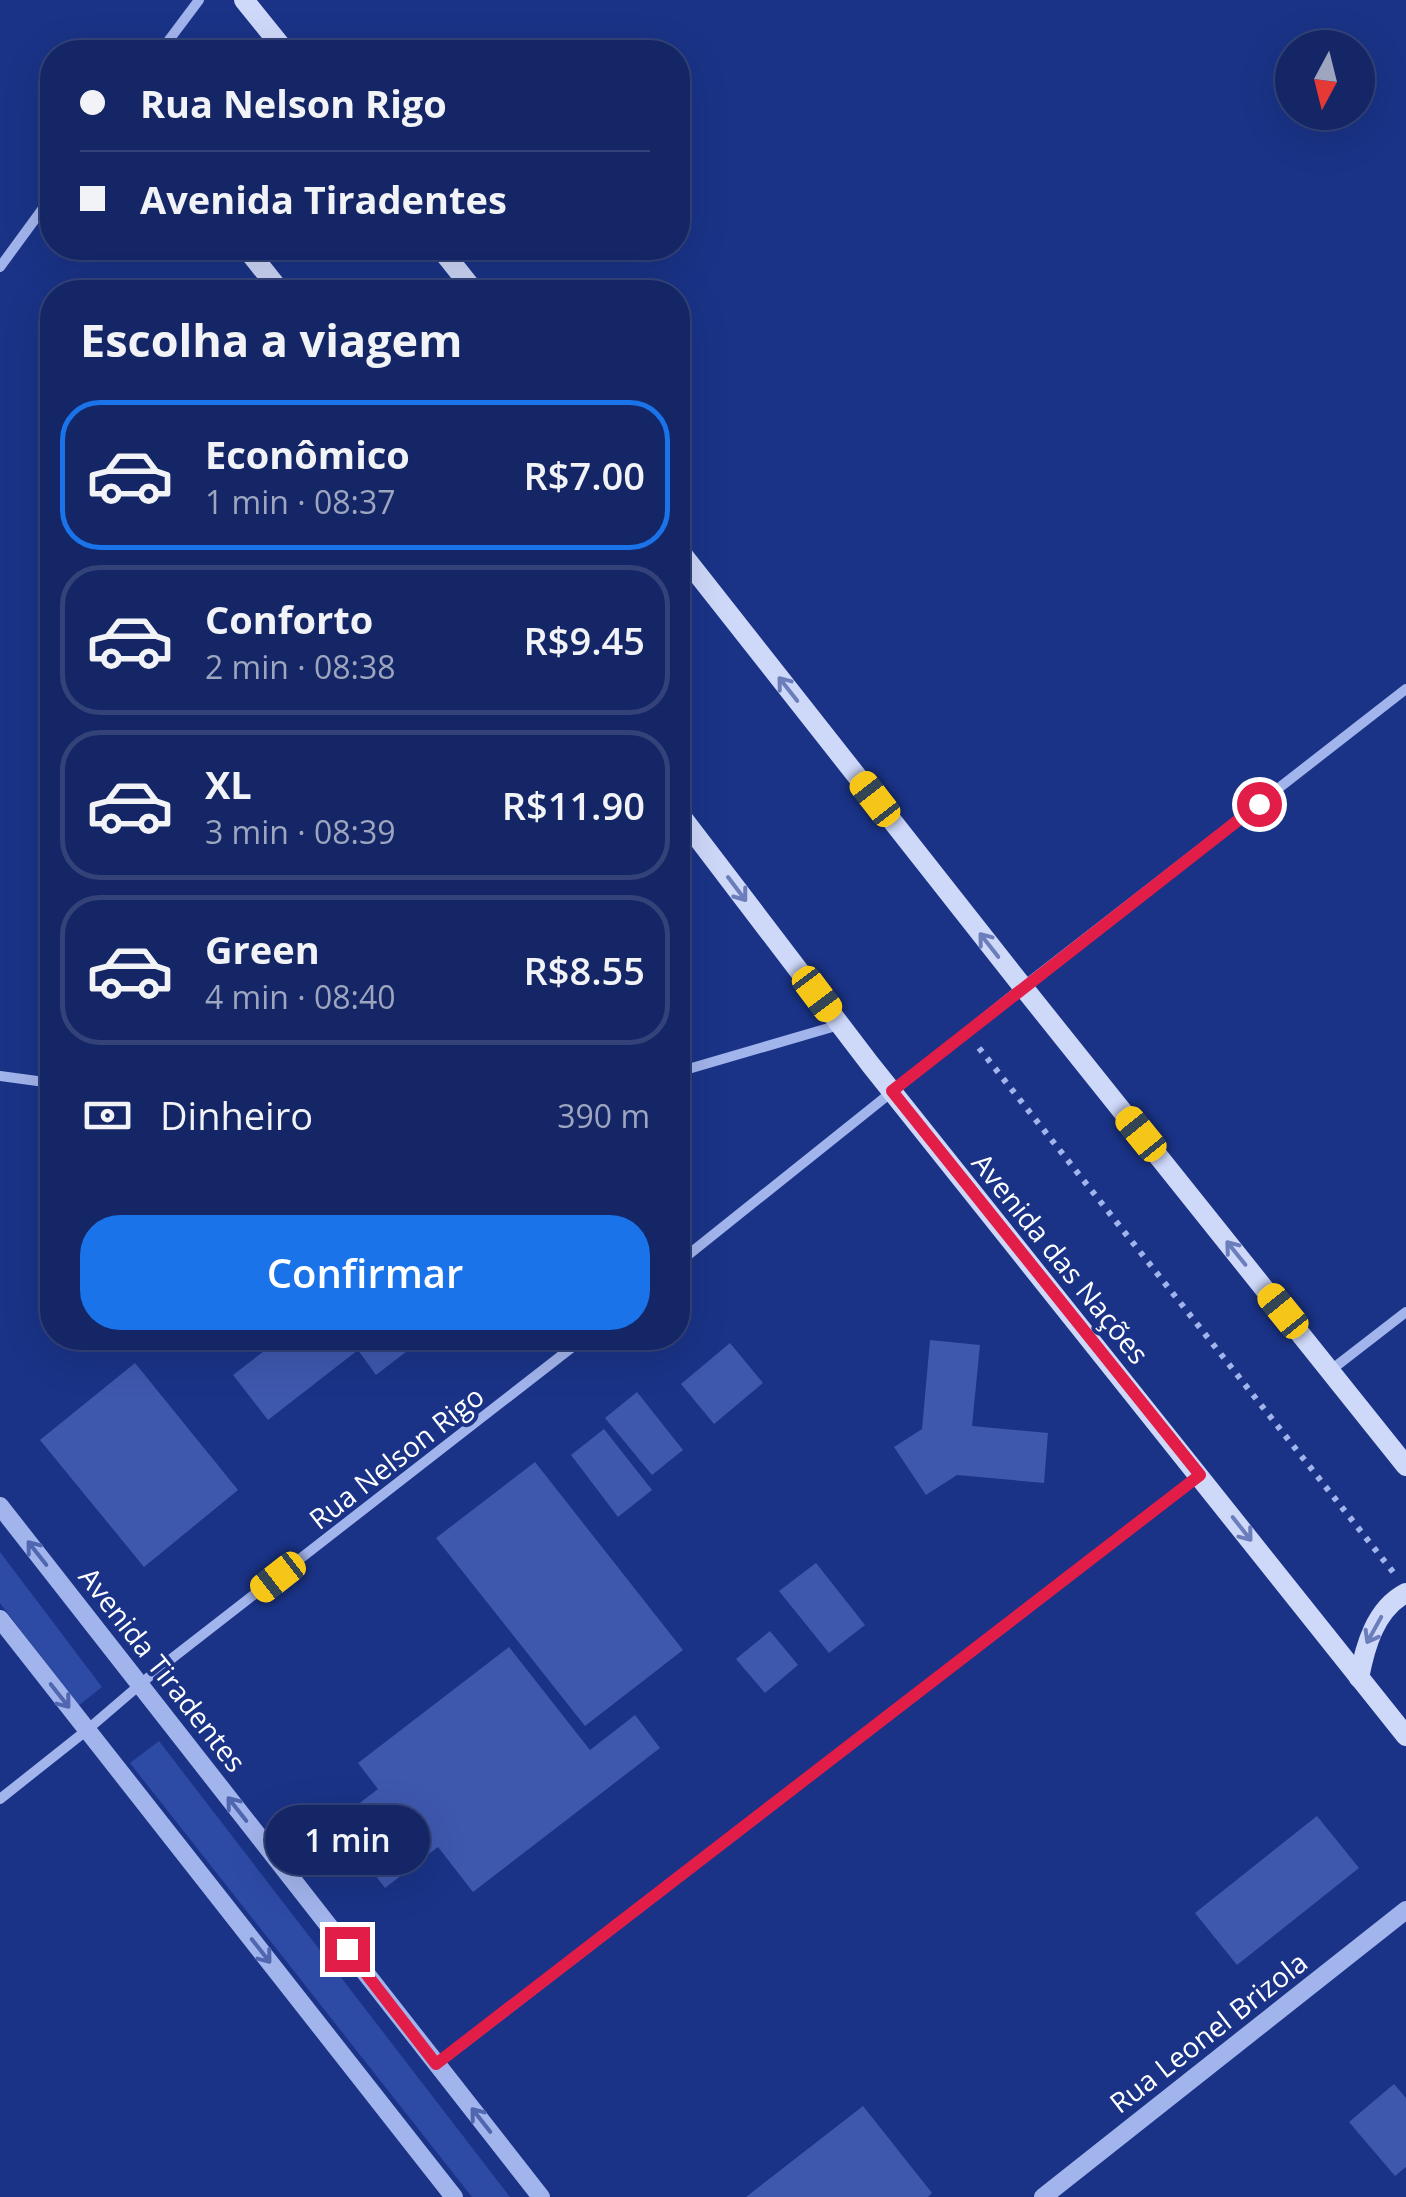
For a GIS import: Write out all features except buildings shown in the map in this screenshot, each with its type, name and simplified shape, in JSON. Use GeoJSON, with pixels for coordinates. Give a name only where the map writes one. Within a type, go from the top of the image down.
{"type":"FeatureCollection","features":[{"type":"Feature","properties":{"kind":"main road"},"geometry":{"type":"LineString","coordinates":[[244,0],[276,40]]}},
{"type":"Feature","properties":{"kind":"main road"},"geometry":{"type":"LineString","coordinates":[[255,260],[271,280]]}},
{"type":"Feature","properties":{"kind":"main road"},"geometry":{"type":"LineString","coordinates":[[450,260],[465,280]]}},
{"type":"Feature","properties":{"kind":"main road"},"geometry":{"type":"LineString","coordinates":[[690,564],[1406,1466]]}},
{"type":"Feature","properties":{"kind":"main road","name":"Avenida das Nações"},"geometry":{"type":"LineString","coordinates":[[690,828],[892,1091],[1406,1736]]}},
{"type":"Feature","properties":{"kind":"main road"},"geometry":{"type":"LineString","coordinates":[[1359,1678],[1365,1647],[1378,1620],[1406,1593]]}},
{"type":"Feature","properties":{"kind":"street"},"geometry":{"type":"LineString","coordinates":[[169,40],[199,0]]}},
{"type":"Feature","properties":{"kind":"street"},"geometry":{"type":"LineString","coordinates":[[0,266],[40,212]]}},
{"type":"Feature","properties":{"kind":"street"},"geometry":{"type":"LineString","coordinates":[[690,1253],[1023,987],[1406,689]]}},
{"type":"Feature","properties":{"kind":"street"},"geometry":{"type":"LineString","coordinates":[[690,1068],[840,1024]]}},
{"type":"Feature","properties":{"kind":"street"},"geometry":{"type":"LineString","coordinates":[[0,1076],[40,1081]]}},
{"type":"Feature","properties":{"kind":"street"},"geometry":{"type":"LineString","coordinates":[[1331,1370],[1406,1312]]}},
{"type":"Feature","properties":{"kind":"street","name":"Rua Nelson Rigo"},"geometry":{"type":"LineString","coordinates":[[0,1799],[140,1684],[569,1350]]}},
{"type":"Feature","properties":{"kind":"street"},"geometry":{"type":"LineString","coordinates":[[436,2064],[1200,1475]]}},
{"type":"Feature","properties":{"kind":"street","name":"Avenida Tiradentes"},"geometry":{"type":"LineString","coordinates":[[0,1506],[541,2197]]}},
{"type":"Feature","properties":{"kind":"street"},"geometry":{"type":"LineString","coordinates":[[0,1619],[454,2197]]}},
{"type":"Feature","properties":{"kind":"street","name":"Rua Leonel Brizola"},"geometry":{"type":"LineString","coordinates":[[1044,2197],[1406,1910]]}},
{"type":"Feature","properties":{"kind":"path"},"geometry":{"type":"LineString","coordinates":[[966,1032],[1394,1574]]}},
{"type":"Feature","properties":{"kind":"shaded area"},"geometry":{"type":"Polygon","coordinates":[[[0,1552],[102,1687],[78,1706],[0,1603],[0,1552]]]}},
{"type":"Feature","properties":{"kind":"shaded area"},"geometry":{"type":"Polygon","coordinates":[[[159,1741],[510,2197],[472,2197],[130,1763],[159,1741]]]}},
{"type":"Feature","properties":{"kind":"route"},"geometry":{"type":"LineString","coordinates":[[347,1949],[436,2064],[1200,1475],[892,1091],[1259,804]]}}]}
